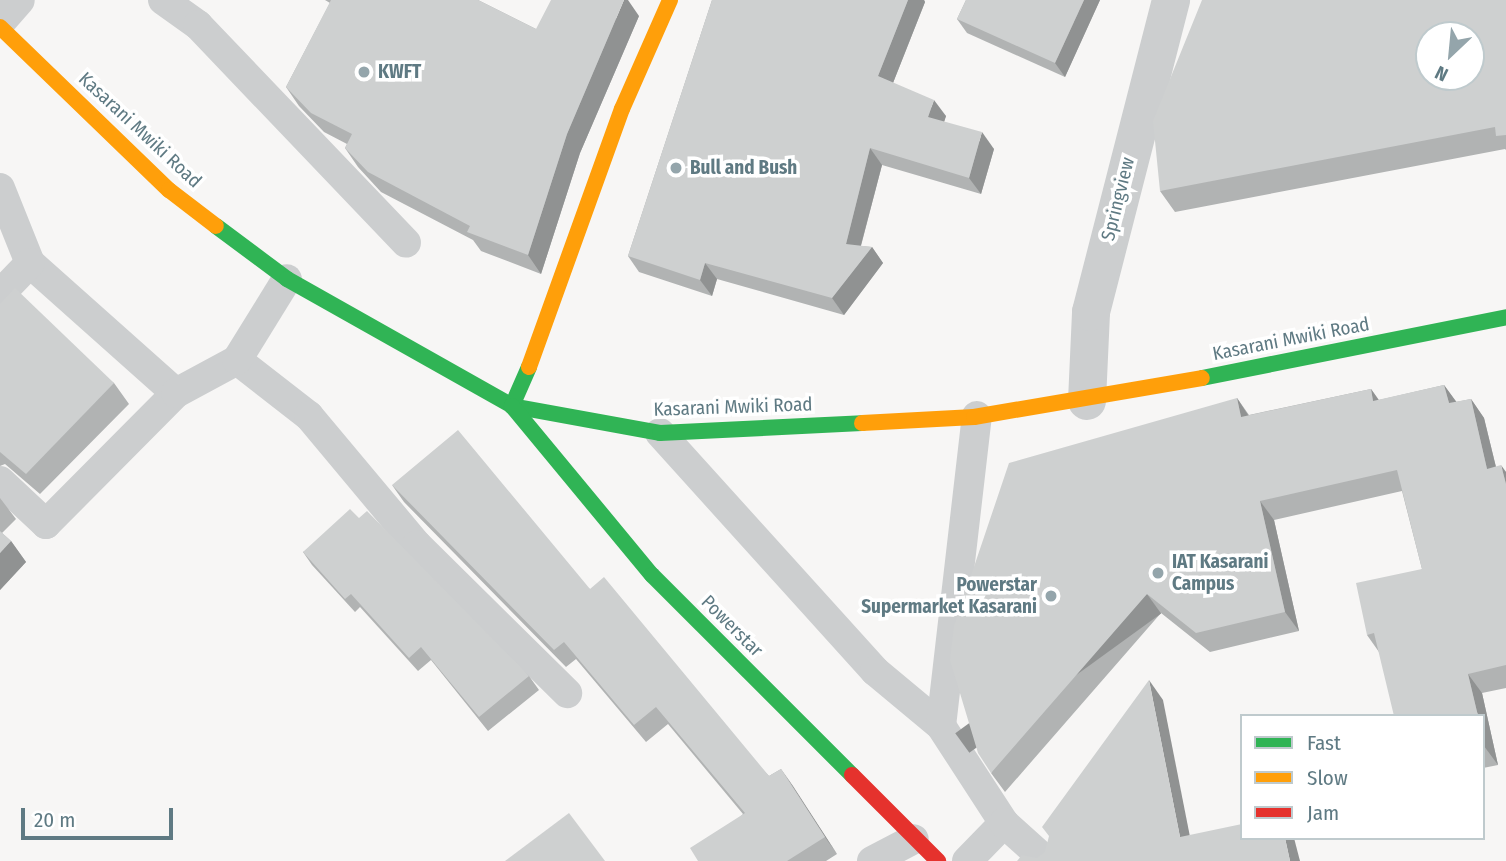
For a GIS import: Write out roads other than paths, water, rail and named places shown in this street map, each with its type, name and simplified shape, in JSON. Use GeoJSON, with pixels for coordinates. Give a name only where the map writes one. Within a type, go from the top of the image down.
{"type":"FeatureCollection","features":[{"type":"Feature","properties":{"kind":"main road"},"geometry":{"type":"LineString","coordinates":[[512,406],[543,335],[622,109],[670,0]]}},
{"type":"Feature","properties":{"kind":"main road","name":"Kasarani Mwiki Road"},"geometry":{"type":"LineString","coordinates":[[0,25],[169,190],[287,279],[512,406],[660,433],[977,416],[1087,401],[1506,317]]}},
{"type":"Feature","properties":{"kind":"main road","name":"Powerstar"},"geometry":{"type":"LineString","coordinates":[[512,406],[652,575],[938,861]]}},
{"type":"Feature","properties":{"kind":"street","name":"Springview"},"geometry":{"type":"LineString","coordinates":[[1087,401],[1091,312],[1171,0]]}},
{"type":"Feature","properties":{"kind":"lane"},"geometry":{"type":"LineString","coordinates":[[0,25],[20,0]]}},
{"type":"Feature","properties":{"kind":"lane"},"geometry":{"type":"LineString","coordinates":[[163,0],[198,25],[406,243]]}},
{"type":"Feature","properties":{"kind":"lane"},"geometry":{"type":"LineString","coordinates":[[0,188],[30,263],[176,393]]}},
{"type":"Feature","properties":{"kind":"lane"},"geometry":{"type":"LineString","coordinates":[[0,294],[30,263]]}},
{"type":"Feature","properties":{"kind":"lane"},"geometry":{"type":"LineString","coordinates":[[0,481],[46,524],[176,393],[237,360],[287,279]]}},
{"type":"Feature","properties":{"kind":"lane"},"geometry":{"type":"LineString","coordinates":[[237,360],[309,416],[417,545],[567,693]]}},
{"type":"Feature","properties":{"kind":"lane"},"geometry":{"type":"LineString","coordinates":[[942,726],[977,416]]}},
{"type":"Feature","properties":{"kind":"lane"},"geometry":{"type":"LineString","coordinates":[[660,433],[875,671],[942,726],[1004,823],[1046,861]]}},
{"type":"Feature","properties":{"kind":"lane"},"geometry":{"type":"LineString","coordinates":[[967,861],[1004,823]]}},
{"type":"Feature","properties":{"kind":"lane"},"geometry":{"type":"LineString","coordinates":[[872,861],[914,839]]}},
{"type":"Feature","properties":{"kind":"place","name":"KWFT"},"geometry":{"type":"Point","coordinates":[364,72]}},
{"type":"Feature","properties":{"kind":"place","name":"Bull and Bush"},"geometry":{"type":"Point","coordinates":[676,168]}},
{"type":"Feature","properties":{"kind":"place","name":"IAT Kasarani Campus"},"geometry":{"type":"Point","coordinates":[1158,573]}},
{"type":"Feature","properties":{"kind":"place","name":"Powerstar Supermarket Kasarani"},"geometry":{"type":"Point","coordinates":[1051,596]}}]}
